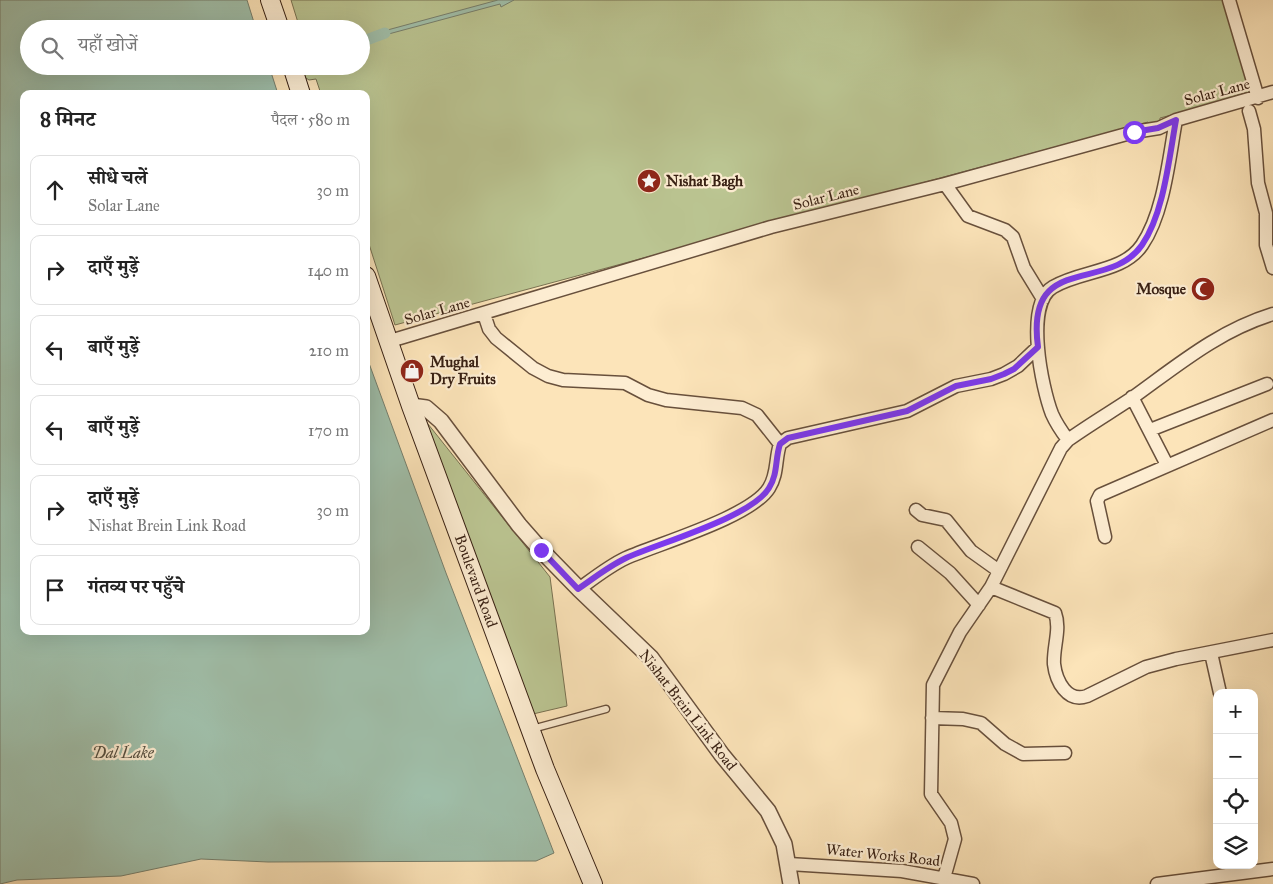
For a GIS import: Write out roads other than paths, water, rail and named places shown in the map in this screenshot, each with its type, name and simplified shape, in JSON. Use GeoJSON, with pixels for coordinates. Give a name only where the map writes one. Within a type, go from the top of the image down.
{"type":"FeatureCollection","features":[{"type":"Feature","properties":{"kind":"main road"},"geometry":{"type":"LineString","coordinates":[[270,0],[277,20]]}},
{"type":"Feature","properties":{"kind":"main road"},"geometry":{"type":"LineString","coordinates":[[295,75],[300,90]]}},
{"type":"Feature","properties":{"kind":"main road","name":"Boulevard Road"},"geometry":{"type":"LineString","coordinates":[[370,287],[411,406],[545,769],[593,884]]}},
{"type":"Feature","properties":{"kind":"street"},"geometry":{"type":"LineString","coordinates":[[1229,0],[1258,98]]}},
{"type":"Feature","properties":{"kind":"street","name":"Solar Lane"},"geometry":{"type":"LineString","coordinates":[[390,341],[771,227],[944,184],[1134,132],[1158,128],[1176,120],[1258,98],[1273,92]]}},
{"type":"Feature","properties":{"kind":"street"},"geometry":{"type":"LineString","coordinates":[[1249,111],[1255,137],[1258,183],[1266,213],[1266,245],[1273,268]]}},
{"type":"Feature","properties":{"kind":"street"},"geometry":{"type":"LineString","coordinates":[[1068,440],[1052,414],[1038,347],[1038,314],[1043,300],[1051,288],[1112,266],[1127,259],[1142,246],[1151,229],[1159,202],[1176,120]]}},
{"type":"Feature","properties":{"kind":"street"},"geometry":{"type":"LineString","coordinates":[[944,184],[968,216],[1005,230],[1014,237],[1024,268],[1043,300]]}},
{"type":"Feature","properties":{"kind":"street"},"geometry":{"type":"LineString","coordinates":[[484,314],[489,329],[496,338],[533,368],[548,376],[563,380],[625,383],[648,395],[666,400],[742,408],[757,415],[780,444]]}},
{"type":"Feature","properties":{"kind":"street"},"geometry":{"type":"LineString","coordinates":[[946,881],[955,839],[952,823],[930,794],[932,695],[937,675],[960,632],[991,587],[1061,448],[1068,440],[1219,336],[1250,321],[1273,314]]}},
{"type":"Feature","properties":{"kind":"street"},"geometry":{"type":"LineString","coordinates":[[578,589],[625,559],[735,513],[757,500],[766,493],[773,481],[780,444],[788,438],[907,411],[956,386],[991,379],[1009,372],[1038,347]]}},
{"type":"Feature","properties":{"kind":"street"},"geometry":{"type":"LineString","coordinates":[[1150,430],[1267,384]]}},
{"type":"Feature","properties":{"kind":"street"},"geometry":{"type":"LineString","coordinates":[[1132,397],[1167,465]]}},
{"type":"Feature","properties":{"kind":"street","name":"Nishat Brein Link Road"},"geometry":{"type":"LineString","coordinates":[[411,406],[426,408],[440,421],[519,525],[578,589],[652,658],[722,755],[768,811],[784,844],[791,884]]}},
{"type":"Feature","properties":{"kind":"street"},"geometry":{"type":"LineString","coordinates":[[1105,536],[1097,501],[1098,496],[1273,420]]}},
{"type":"Feature","properties":{"kind":"street"},"geometry":{"type":"LineString","coordinates":[[916,510],[922,515],[946,520],[971,551],[999,571]]}},
{"type":"Feature","properties":{"kind":"street"},"geometry":{"type":"LineString","coordinates":[[918,547],[950,574],[979,605]]}},
{"type":"Feature","properties":{"kind":"street"},"geometry":{"type":"LineString","coordinates":[[991,587],[1055,613],[1057,624],[1054,663],[1057,676],[1066,693],[1073,697],[1087,696],[1146,667],[1176,659],[1273,640]]}},
{"type":"Feature","properties":{"kind":"street"},"geometry":{"type":"LineString","coordinates":[[1211,653],[1219,689]]}},
{"type":"Feature","properties":{"kind":"street"},"geometry":{"type":"LineString","coordinates":[[932,718],[963,719],[982,723],[1009,747],[1023,754],[1065,753]]}},
{"type":"Feature","properties":{"kind":"street","name":"Water Works Road"},"geometry":{"type":"LineString","coordinates":[[789,864],[893,870],[946,881],[973,884]]}},
{"type":"Feature","properties":{"kind":"street"},"geometry":{"type":"LineString","coordinates":[[1157,884],[1273,869]]}},
{"type":"Feature","properties":{"kind":"lane"},"geometry":{"type":"LineString","coordinates":[[531,730],[606,709]]}},
{"type":"Feature","properties":{"kind":"water","name":"Dal Lake"},"geometry":{"type":"Polygon","coordinates":[[[0,0],[247,0],[253,20],[20,20],[20,75],[272,75],[277,90],[20,90],[20,635],[370,635],[370,366],[446,573],[554,853],[536,861],[268,862],[201,859],[121,876],[17,880],[0,884],[0,0]]]}},
{"type":"Feature","properties":{"kind":"water"},"geometry":{"type":"Polygon","coordinates":[[[498,0],[514,0],[501,7],[500,4],[370,39],[370,35],[498,0]]]}},
{"type":"Feature","properties":{"kind":"waterway"},"geometry":{"type":"LineString","coordinates":[[370,39],[385,33]]}},
{"type":"Feature","properties":{"kind":"place","name":"Nishat Bagh"},"geometry":{"type":"Point","coordinates":[649,181]}},
{"type":"Feature","properties":{"kind":"place","name":"Mosque"},"geometry":{"type":"Point","coordinates":[1203,289]}},
{"type":"Feature","properties":{"kind":"place","name":"Mughal Dry Fruits"},"geometry":{"type":"Point","coordinates":[412,371]}}]}
